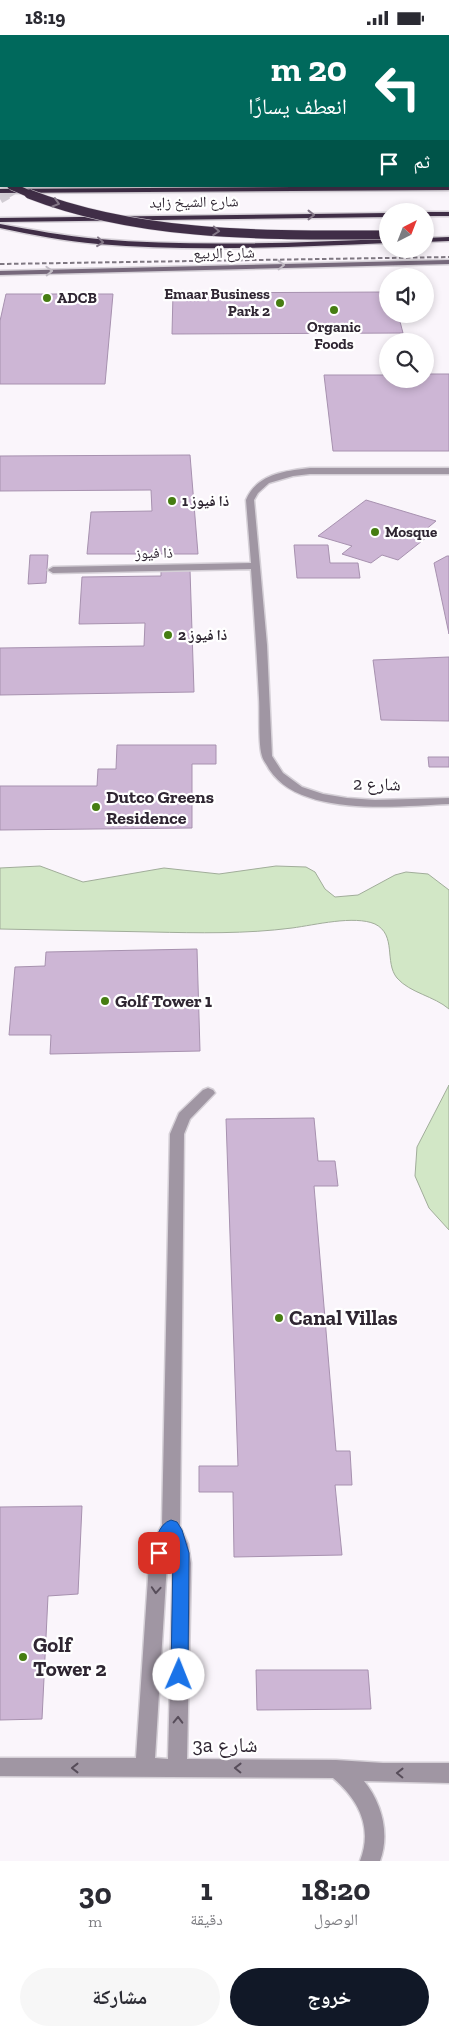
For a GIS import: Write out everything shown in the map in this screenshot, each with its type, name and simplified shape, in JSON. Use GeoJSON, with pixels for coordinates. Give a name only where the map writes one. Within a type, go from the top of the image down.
{"type":"FeatureCollection","features":[{"type":"Feature","properties":{"kind":"highway"},"geometry":{"type":"LineString","coordinates":[[14,187],[68,207],[167,226],[244,233],[379,235]]}},
{"type":"Feature","properties":{"kind":"highway","name":"شارع الشيخ زايد"},"geometry":{"type":"LineString","coordinates":[[0,191],[449,188]]}},
{"type":"Feature","properties":{"kind":"highway"},"geometry":{"type":"LineString","coordinates":[[434,214],[449,214]]}},
{"type":"Feature","properties":{"kind":"highway","name":"شارع الشيخ زايد"},"geometry":{"type":"LineString","coordinates":[[0,220],[379,215]]}},
{"type":"Feature","properties":{"kind":"highway"},"geometry":{"type":"LineString","coordinates":[[0,226],[73,239],[165,246],[379,241]]}},
{"type":"Feature","properties":{"kind":"highway"},"geometry":{"type":"LineString","coordinates":[[434,236],[449,237]]}},
{"type":"Feature","properties":{"kind":"highway"},"geometry":{"type":"LineString","coordinates":[[434,239],[449,237]]}},
{"type":"Feature","properties":{"kind":"main road","name":"شارع الربيع"},"geometry":{"type":"LineString","coordinates":[[0,273],[449,262]]}},
{"type":"Feature","properties":{"kind":"street","name":"شارع 2"},"geometry":{"type":"LineString","coordinates":[[449,471],[310,471],[268,480],[252,492],[250,500],[262,645],[267,756],[271,767],[279,777],[306,793],[345,801],[449,801]]}},
{"type":"Feature","properties":{"kind":"street","name":"ذا فيوز"},"geometry":{"type":"LineString","coordinates":[[53,569],[255,566]]}},
{"type":"Feature","properties":{"kind":"street"},"geometry":{"type":"LineString","coordinates":[[145,1769],[158,1563],[162,1543],[171,1527],[177,1134],[184,1117],[208,1093]]}},
{"type":"Feature","properties":{"kind":"street"},"geometry":{"type":"LineString","coordinates":[[171,1527],[176,1535],[182,1558],[177,1769]]}},
{"type":"Feature","properties":{"kind":"street","name":"3a شارع"},"geometry":{"type":"LineString","coordinates":[[0,1767],[336,1769],[383,1773],[449,1773]]}},
{"type":"Feature","properties":{"kind":"street"},"geometry":{"type":"LineString","coordinates":[[336,1769],[355,1785],[369,1806],[376,1831],[373,1856],[370,1861]]}},
{"type":"Feature","properties":{"kind":"shaded area"},"geometry":{"type":"Polygon","coordinates":[[[40,866],[83,882],[164,868],[219,874],[276,866],[306,867],[315,872],[325,889],[335,897],[358,895],[395,875],[406,872],[428,874],[449,890],[449,1009],[408,987],[397,978],[393,972],[386,935],[375,924],[366,921],[334,921],[275,930],[222,933],[0,929],[0,868],[40,866]]]}},
{"type":"Feature","properties":{"kind":"shaded area"},"geometry":{"type":"Polygon","coordinates":[[[449,1085],[449,1230],[429,1208],[415,1176],[417,1147],[449,1085]]]}},
{"type":"Feature","properties":{"kind":"building","name":"Emaar Business Park 2"},"geometry":{"type":"Polygon","coordinates":[[[379,292],[379,323],[400,323],[403,333],[172,334],[173,293],[379,292]]]}},
{"type":"Feature","properties":{"kind":"building"},"geometry":{"type":"Polygon","coordinates":[[[6,294],[113,294],[105,384],[0,384],[0,321],[6,294]]]}},
{"type":"Feature","properties":{"kind":"building"},"geometry":{"type":"Polygon","coordinates":[[[434,374],[449,374],[449,451],[333,451],[324,375],[379,375],[379,388],[434,388],[434,374]]]}},
{"type":"Feature","properties":{"kind":"building","name":"ذا فيوز 1"},"geometry":{"type":"Polygon","coordinates":[[[190,455],[198,554],[87,554],[91,512],[152,511],[151,490],[0,491],[0,456],[190,455]]]}},
{"type":"Feature","properties":{"kind":"building","name":"Mosque"},"geometry":{"type":"Polygon","coordinates":[[[366,500],[436,521],[424,531],[432,533],[398,560],[382,555],[371,563],[342,554],[352,546],[318,536],[366,500]]]}},
{"type":"Feature","properties":{"kind":"building"},"geometry":{"type":"Polygon","coordinates":[[[294,545],[328,545],[330,563],[358,563],[360,578],[297,578],[294,545]]]}},
{"type":"Feature","properties":{"kind":"building"},"geometry":{"type":"Polygon","coordinates":[[[30,555],[48,555],[46,583],[28,584],[30,555]]]}},
{"type":"Feature","properties":{"kind":"building"},"geometry":{"type":"Polygon","coordinates":[[[449,556],[449,634],[434,563],[449,556]]]}},
{"type":"Feature","properties":{"kind":"building","name":"ذا فيوز 2"},"geometry":{"type":"Polygon","coordinates":[[[190,570],[194,692],[0,695],[0,648],[144,646],[145,623],[79,624],[82,577],[161,576],[161,571],[190,570]]]}},
{"type":"Feature","properties":{"kind":"building"},"geometry":{"type":"Polygon","coordinates":[[[449,657],[449,721],[381,720],[373,660],[449,657]]]}},
{"type":"Feature","properties":{"kind":"building","name":"Dutco Greens Residence"},"geometry":{"type":"Polygon","coordinates":[[[117,745],[216,745],[216,764],[192,764],[192,828],[0,830],[0,786],[97,786],[98,769],[116,769],[117,745]]]}},
{"type":"Feature","properties":{"kind":"building"},"geometry":{"type":"Polygon","coordinates":[[[428,757],[449,757],[449,767],[429,767],[428,757]]]}},
{"type":"Feature","properties":{"kind":"building","name":"Golf Tower 1"},"geometry":{"type":"Polygon","coordinates":[[[197,949],[200,1051],[50,1054],[51,1035],[9,1035],[15,967],[45,966],[46,952],[197,949]]]}},
{"type":"Feature","properties":{"kind":"building","name":"Canal Villas"},"geometry":{"type":"Polygon","coordinates":[[[314,1118],[318,1161],[335,1161],[338,1186],[314,1186],[336,1451],[350,1451],[352,1485],[335,1485],[342,1555],[234,1557],[233,1492],[199,1492],[199,1466],[238,1466],[226,1119],[314,1118]]]}},
{"type":"Feature","properties":{"kind":"building","name":"Golf Tower 2"},"geometry":{"type":"Polygon","coordinates":[[[82,1506],[78,1594],[48,1596],[42,1719],[0,1720],[0,1507],[82,1506]]]}},
{"type":"Feature","properties":{"kind":"building"},"geometry":{"type":"Polygon","coordinates":[[[256,1670],[368,1670],[371,1709],[257,1710],[256,1670]]]}},
{"type":"Feature","properties":{"kind":"tunnel"},"geometry":{"type":"LineString","coordinates":[[7,195],[21,187]]}},
{"type":"Feature","properties":{"kind":"tunnel"},"geometry":{"type":"LineString","coordinates":[[0,199],[9,194]]}},
{"type":"Feature","properties":{"kind":"railway"},"geometry":{"type":"LineString","coordinates":[[0,264],[449,257]]}},
{"type":"Feature","properties":{"kind":"place","name":"ADCB"},"geometry":{"type":"Point","coordinates":[47,298]}},
{"type":"Feature","properties":{"kind":"place","name":"Emaar Business Park 2"},"geometry":{"type":"Point","coordinates":[280,303]}},
{"type":"Feature","properties":{"kind":"place","name":"Organic Foods"},"geometry":{"type":"Point","coordinates":[334,310]}},
{"type":"Feature","properties":{"kind":"place","name":"ذا فيوز 1"},"geometry":{"type":"Point","coordinates":[172,501]}},
{"type":"Feature","properties":{"kind":"place","name":"Mosque"},"geometry":{"type":"Point","coordinates":[375,532]}},
{"type":"Feature","properties":{"kind":"place","name":"ذا فيوز 2"},"geometry":{"type":"Point","coordinates":[168,635]}},
{"type":"Feature","properties":{"kind":"place","name":"Dutco Greens Residence"},"geometry":{"type":"Point","coordinates":[96,807]}},
{"type":"Feature","properties":{"kind":"place","name":"Golf Tower 1"},"geometry":{"type":"Point","coordinates":[105,1001]}},
{"type":"Feature","properties":{"kind":"place","name":"Canal Villas"},"geometry":{"type":"Point","coordinates":[279,1318]}},
{"type":"Feature","properties":{"kind":"place","name":"Golf Tower 2"},"geometry":{"type":"Point","coordinates":[23,1657]}},
{"type":"Feature","properties":{"kind":"route"},"geometry":{"type":"LineString","coordinates":[[159,1553],[171,1527],[179,1544],[182,1563],[179,1675]]}}]}
